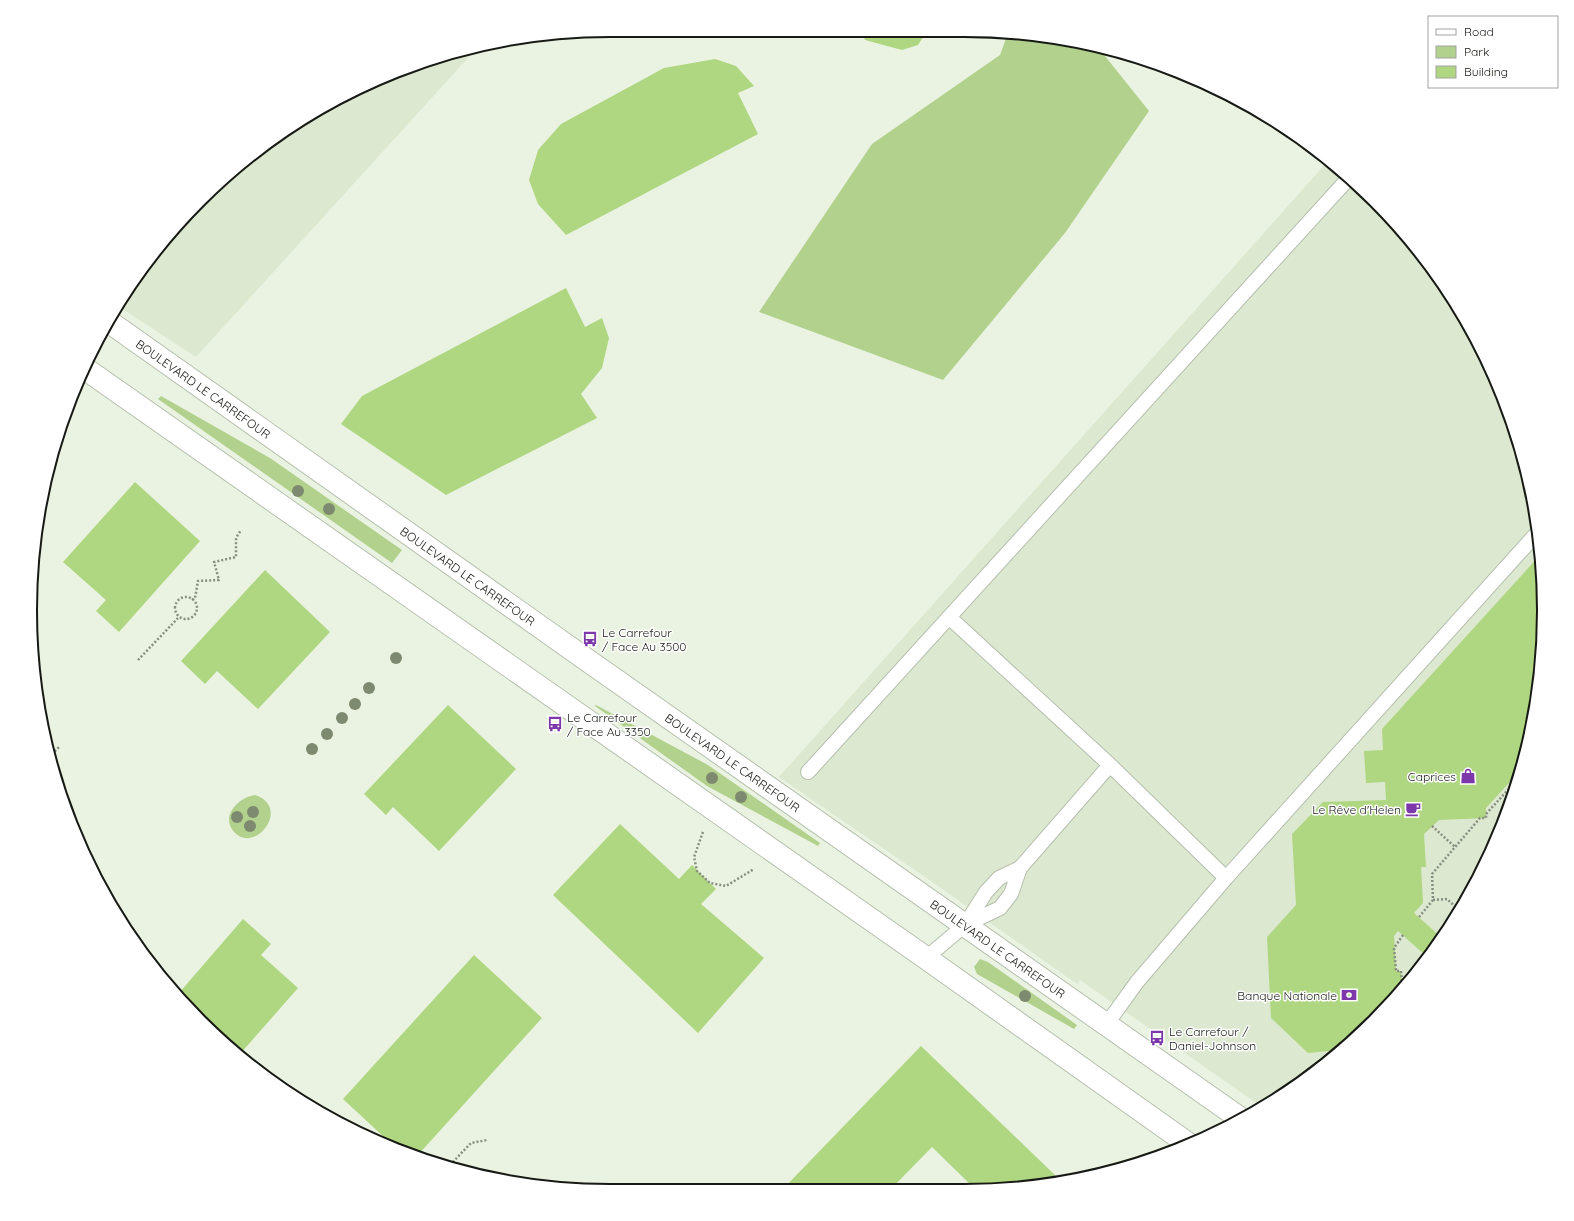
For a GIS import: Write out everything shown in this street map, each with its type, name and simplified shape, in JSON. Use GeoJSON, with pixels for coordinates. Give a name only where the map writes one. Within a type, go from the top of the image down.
{"type":"FeatureCollection","features":[{"type":"Feature","properties":{"kind":"street","name":"BOULEVARD LE CARREFOUR"},"geometry":{"type":"LineString","coordinates":[[114,325],[1235,1115]]}},
{"type":"Feature","properties":{"kind":"street"},"geometry":{"type":"LineString","coordinates":[[89,372],[926,958],[1183,1140]]}},
{"type":"Feature","properties":{"kind":"lane"},"geometry":{"type":"LineString","coordinates":[[808,772],[1345,182]]}},
{"type":"Feature","properties":{"kind":"lane"},"geometry":{"type":"LineString","coordinates":[[1106,1025],[1137,982],[1226,878],[1532,538]]}},
{"type":"Feature","properties":{"kind":"lane"},"geometry":{"type":"LineString","coordinates":[[949,617],[1110,765],[1226,878]]}},
{"type":"Feature","properties":{"kind":"lane"},"geometry":{"type":"LineString","coordinates":[[926,958],[965,925],[1000,908],[1011,894],[1020,868],[1110,765]]}},
{"type":"Feature","properties":{"kind":"lane"},"geometry":{"type":"LineString","coordinates":[[965,925],[986,892],[999,878],[1020,868]]}},
{"type":"Feature","properties":{"kind":"path"},"geometry":{"type":"LineString","coordinates":[[192,600],[195,598],[198,581],[219,580],[214,562],[236,556],[236,538],[241,530]]}},
{"type":"Feature","properties":{"kind":"path"},"geometry":{"type":"LineString","coordinates":[[185,598],[192,600],[196,606],[194,616],[187,619],[179,617],[175,608],[178,601],[185,598]]}},
{"type":"Feature","properties":{"kind":"path"},"geometry":{"type":"LineString","coordinates":[[138,660],[179,617]]}},
{"type":"Feature","properties":{"kind":"path"},"geometry":{"type":"LineString","coordinates":[[55,751],[59,747]]}},
{"type":"Feature","properties":{"kind":"path"},"geometry":{"type":"LineString","coordinates":[[1419,917],[1433,900],[1432,874],[1480,818],[1486,818],[1486,814],[1509,789]]}},
{"type":"Feature","properties":{"kind":"path"},"geometry":{"type":"LineString","coordinates":[[1432,826],[1455,846]]}},
{"type":"Feature","properties":{"kind":"path"},"geometry":{"type":"LineString","coordinates":[[705,828],[694,857],[698,871],[710,883],[726,886],[759,866]]}},
{"type":"Feature","properties":{"kind":"path"},"geometry":{"type":"LineString","coordinates":[[1433,900],[1447,899],[1454,906]]}},
{"type":"Feature","properties":{"kind":"path"},"geometry":{"type":"LineString","coordinates":[[1402,980],[1402,971],[1396,971],[1394,948],[1403,935]]}},
{"type":"Feature","properties":{"kind":"path"},"geometry":{"type":"LineString","coordinates":[[453,1162],[470,1143],[487,1140]]}},
{"type":"Feature","properties":{"kind":"shaded area"},"geometry":{"type":"Polygon","coordinates":[[[471,55],[196,357],[123,309],[156,261],[179,232],[232,179],[292,134],[324,114],[357,96],[391,81],[426,67],[471,55]]]}},
{"type":"Feature","properties":{"kind":"shaded area"},"geometry":{"type":"Polygon","coordinates":[[[1324,165],[1342,179],[1395,232],[1440,292],[1460,324],[1478,357],[1507,426],[1526,499],[1532,536],[1536,573],[1536,648],[1526,722],[1517,759],[1507,795],[1478,864],[1440,929],[1418,960],[1395,989],[1342,1042],[1313,1065],[1256,1103],[1080,980],[1077,984],[779,777],[1324,165]]]}},
{"type":"Feature","properties":{"kind":"green space"},"geometry":{"type":"Polygon","coordinates":[[[1006,39],[1075,48],[1104,55],[1149,111],[1065,233],[943,380],[759,312],[872,144],[1000,55],[1006,39]]]}},
{"type":"Feature","properties":{"kind":"green space"},"geometry":{"type":"Polygon","coordinates":[[[161,396],[270,458],[402,550],[392,563],[158,399],[161,396]]]}},
{"type":"Feature","properties":{"kind":"green space"},"geometry":{"type":"Polygon","coordinates":[[[596,705],[708,765],[820,843],[818,846],[707,786],[595,706],[596,705]]]}},
{"type":"Feature","properties":{"kind":"green space"},"geometry":{"type":"Polygon","coordinates":[[[255,795],[266,801],[270,809],[270,818],[266,827],[260,834],[251,838],[242,838],[234,832],[230,826],[230,814],[233,808],[243,799],[255,795]]]}},
{"type":"Feature","properties":{"kind":"green space"},"geometry":{"type":"Polygon","coordinates":[[[980,959],[988,962],[1077,1025],[1074,1029],[977,974],[974,967],[980,959]]]}},
{"type":"Feature","properties":{"kind":"building"},"geometry":{"type":"Polygon","coordinates":[[[864,37],[923,37],[918,45],[902,50],[865,40],[864,37]]]}},
{"type":"Feature","properties":{"kind":"building"},"geometry":{"type":"Polygon","coordinates":[[[715,59],[736,66],[754,86],[738,93],[758,134],[566,235],[538,204],[529,180],[538,150],[561,124],[664,68],[715,59]]]}},
{"type":"Feature","properties":{"kind":"building"},"geometry":{"type":"Polygon","coordinates":[[[566,288],[585,327],[602,318],[609,338],[602,368],[581,394],[597,418],[446,495],[341,424],[362,396],[566,288]]]}},
{"type":"Feature","properties":{"kind":"building"},"geometry":{"type":"Polygon","coordinates":[[[135,482],[200,541],[119,632],[96,611],[106,600],[63,562],[135,482]]]}},
{"type":"Feature","properties":{"kind":"building"},"geometry":{"type":"Polygon","coordinates":[[[1535,561],[1537,610],[1536,648],[1526,722],[1511,781],[1486,808],[1486,818],[1439,820],[1424,834],[1426,867],[1421,867],[1423,903],[1414,913],[1437,933],[1423,953],[1398,931],[1394,936],[1396,971],[1401,971],[1402,981],[1369,1016],[1331,1051],[1308,1053],[1271,1018],[1267,937],[1296,905],[1292,834],[1323,802],[1386,800],[1385,782],[1366,783],[1364,751],[1383,750],[1382,729],[1535,561]]]}},
{"type":"Feature","properties":{"kind":"building"},"geometry":{"type":"Polygon","coordinates":[[[265,570],[330,632],[258,709],[217,671],[205,684],[181,661],[265,570]]]}},
{"type":"Feature","properties":{"kind":"building"},"geometry":{"type":"Polygon","coordinates":[[[448,705],[516,769],[439,851],[393,807],[386,815],[364,794],[448,705]]]}},
{"type":"Feature","properties":{"kind":"building"},"geometry":{"type":"Polygon","coordinates":[[[620,824],[679,879],[692,865],[716,889],[701,904],[764,958],[698,1033],[553,895],[620,824]]]}},
{"type":"Feature","properties":{"kind":"building"},"geometry":{"type":"Polygon","coordinates":[[[243,919],[271,944],[261,955],[298,988],[243,1051],[232,1042],[181,991],[243,919]]]}},
{"type":"Feature","properties":{"kind":"building"},"geometry":{"type":"Polygon","coordinates":[[[474,955],[542,1018],[421,1152],[384,1137],[343,1099],[474,955]]]}},
{"type":"Feature","properties":{"kind":"building"},"geometry":{"type":"Polygon","coordinates":[[[921,1046],[1056,1176],[1001,1183],[970,1184],[932,1147],[896,1184],[788,1184],[921,1046]]]}},
{"type":"Feature","properties":{"kind":"place","name":"Le Carrefour / Face Au 3500"},"geometry":{"type":"Point","coordinates":[590,639]}},
{"type":"Feature","properties":{"kind":"place","name":"Le Carrefour / Face Au 3350"},"geometry":{"type":"Point","coordinates":[555,724]}},
{"type":"Feature","properties":{"kind":"place","name":"Caprices"},"geometry":{"type":"Point","coordinates":[1468,776]}},
{"type":"Feature","properties":{"kind":"place","name":"Le Rêve d'Helen"},"geometry":{"type":"Point","coordinates":[1413,809]}},
{"type":"Feature","properties":{"kind":"place","name":"Banque Nationale"},"geometry":{"type":"Point","coordinates":[1349,995]}},
{"type":"Feature","properties":{"kind":"place","name":"Le Carrefour / Daniel-Johnson"},"geometry":{"type":"Point","coordinates":[1157,1038]}}]}
